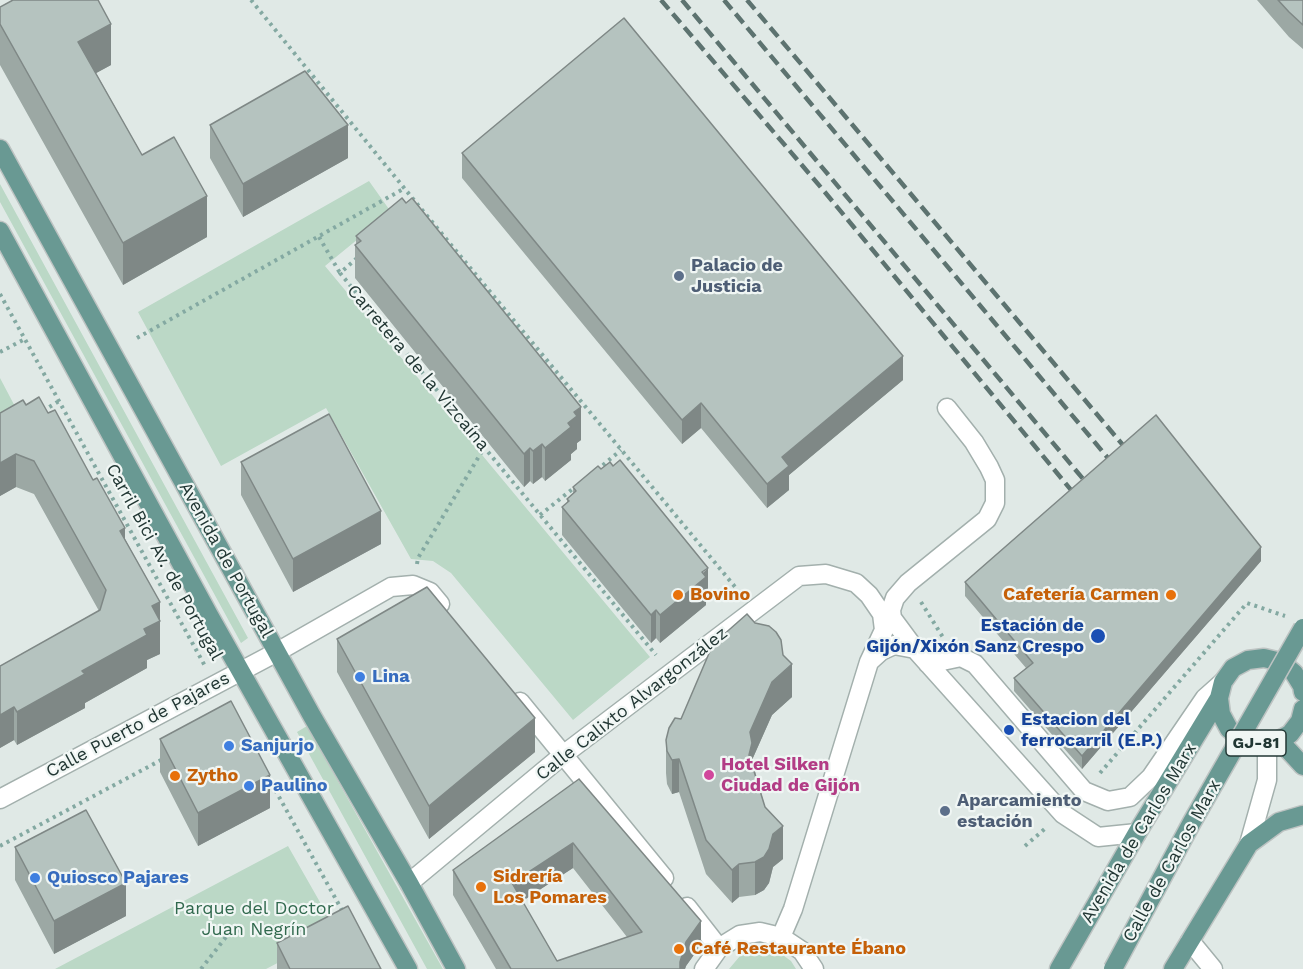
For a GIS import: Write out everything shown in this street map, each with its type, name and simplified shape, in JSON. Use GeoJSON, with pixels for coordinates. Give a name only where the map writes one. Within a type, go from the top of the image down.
{"type":"FeatureCollection","features":[{"type":"Feature","properties":{"kind":"main road","name":"Avenida de Portugal"},"geometry":{"type":"LineString","coordinates":[[0,149],[312,716],[410,883],[456,969]]}},
{"type":"Feature","properties":{"kind":"main road"},"geometry":{"type":"LineString","coordinates":[[0,231],[408,969]]}},
{"type":"Feature","properties":{"kind":"main road","name":"Calle de Carlos Marx"},"geometry":{"type":"LineString","coordinates":[[1113,969],[1297,623]]}},
{"type":"Feature","properties":{"kind":"main road","name":"Avenida de Carlos Marx"},"geometry":{"type":"LineString","coordinates":[[1059,969],[1233,668],[1248,660],[1264,658],[1281,662],[1299,676]]}},
{"type":"Feature","properties":{"kind":"main road"},"geometry":{"type":"LineString","coordinates":[[1299,676],[1303,692]]}},
{"type":"Feature","properties":{"kind":"main road","name":"GJ-81"},"geometry":{"type":"LineString","coordinates":[[1221,690],[1221,714],[1229,729],[1242,739],[1258,744],[1273,742],[1290,734],[1300,721],[1303,709]]}},
{"type":"Feature","properties":{"kind":"main road","name":"GJ-81"},"geometry":{"type":"LineString","coordinates":[[1273,742],[1303,766]]}},
{"type":"Feature","properties":{"kind":"main road"},"geometry":{"type":"LineString","coordinates":[[1173,969],[1249,844],[1279,822],[1303,815]]}},
{"type":"Feature","properties":{"kind":"street"},"geometry":{"type":"LineString","coordinates":[[781,937],[793,909],[869,662],[888,614],[908,583],[987,519],[995,503],[996,480],[974,441],[947,408]]}},
{"type":"Feature","properties":{"kind":"street","name":"Calle Calixto Alvargonzález"},"geometry":{"type":"LineString","coordinates":[[410,883],[563,755],[799,576],[826,574],[856,583],[869,596],[885,600],[888,614]]}},
{"type":"Feature","properties":{"kind":"street"},"geometry":{"type":"LineString","coordinates":[[277,652],[391,588],[413,585],[430,592],[451,618]]}},
{"type":"Feature","properties":{"kind":"street"},"geometry":{"type":"LineString","coordinates":[[888,614],[928,664],[1063,814],[1098,837],[1137,833]]}},
{"type":"Feature","properties":{"kind":"street"},"geometry":{"type":"LineString","coordinates":[[869,662],[881,651],[894,645],[915,649]]}},
{"type":"Feature","properties":{"kind":"street","name":"Calle Puerto de Pajares"},"geometry":{"type":"LineString","coordinates":[[0,799],[277,652]]}},
{"type":"Feature","properties":{"kind":"street"},"geometry":{"type":"LineString","coordinates":[[928,664],[961,657],[975,664],[1084,791],[1108,801],[1130,797],[1151,777],[1205,698],[1221,690]]}},
{"type":"Feature","properties":{"kind":"street"},"geometry":{"type":"LineString","coordinates":[[508,688],[719,948]]}},
{"type":"Feature","properties":{"kind":"street"},"geometry":{"type":"LineString","coordinates":[[1249,844],[1267,780],[1273,742]]}},
{"type":"Feature","properties":{"kind":"street"},"geometry":{"type":"LineString","coordinates":[[704,969],[719,948],[740,935],[760,932],[781,937],[802,951],[814,969]]}},
{"type":"Feature","properties":{"kind":"street"},"geometry":{"type":"LineString","coordinates":[[1190,941],[1214,969]]}},
{"type":"Feature","properties":{"kind":"path"},"geometry":{"type":"LineString","coordinates":[[251,0],[736,588]]}},
{"type":"Feature","properties":{"kind":"path"},"geometry":{"type":"LineString","coordinates":[[137,339],[405,188]]}},
{"type":"Feature","properties":{"kind":"path"},"geometry":{"type":"LineString","coordinates":[[410,213],[418,205]]}},
{"type":"Feature","properties":{"kind":"path"},"geometry":{"type":"LineString","coordinates":[[319,237],[340,273]]}},
{"type":"Feature","properties":{"kind":"path","name":"Carretera de la Vizcaína"},"geometry":{"type":"LineString","coordinates":[[357,258],[340,273],[656,655]]}},
{"type":"Feature","properties":{"kind":"path","name":"Carril Bici Av. de Portugal"},"geometry":{"type":"LineString","coordinates":[[0,294],[216,685]]}},
{"type":"Feature","properties":{"kind":"path"},"geometry":{"type":"LineString","coordinates":[[0,352],[25,339]]}},
{"type":"Feature","properties":{"kind":"path"},"geometry":{"type":"LineString","coordinates":[[39,412],[59,401]]}},
{"type":"Feature","properties":{"kind":"path"},"geometry":{"type":"LineString","coordinates":[[417,565],[418,558],[484,448]]}},
{"type":"Feature","properties":{"kind":"path"},"geometry":{"type":"LineString","coordinates":[[594,472],[622,450]]}},
{"type":"Feature","properties":{"kind":"path"},"geometry":{"type":"LineString","coordinates":[[540,515],[576,486]]}},
{"type":"Feature","properties":{"kind":"path"},"geometry":{"type":"LineString","coordinates":[[1084,791],[1247,603],[1297,623]]}},
{"type":"Feature","properties":{"kind":"path"},"geometry":{"type":"LineString","coordinates":[[0,846],[165,758]]}},
{"type":"Feature","properties":{"kind":"path"},"geometry":{"type":"LineString","coordinates":[[262,768],[345,916]]}},
{"type":"Feature","properties":{"kind":"path"},"geometry":{"type":"LineString","coordinates":[[201,969],[226,937],[241,929]]}},
{"type":"Feature","properties":{"kind":"green space"},"geometry":{"type":"Polygon","coordinates":[[[369,181],[391,212],[325,266],[650,657],[573,720],[451,573],[433,561],[411,559],[326,408],[221,466],[138,312],[369,181]]]}},
{"type":"Feature","properties":{"kind":"green space"},"geometry":{"type":"Polygon","coordinates":[[[0,184],[248,638],[241,643],[0,202],[0,184]]]}},
{"type":"Feature","properties":{"kind":"green space"},"geometry":{"type":"Polygon","coordinates":[[[0,378],[19,414],[0,425],[0,378]]]}},
{"type":"Feature","properties":{"kind":"green space"},"geometry":{"type":"Polygon","coordinates":[[[307,726],[443,969],[427,969],[297,732],[307,726]]]}},
{"type":"Feature","properties":{"kind":"green space","name":"Parque del Doctor Juan Negrín"},"geometry":{"type":"Polygon","coordinates":[[[288,846],[337,932],[266,969],[55,969],[288,846]]]}},
{"type":"Feature","properties":{"kind":"green space"},"geometry":{"type":"Polygon","coordinates":[[[766,949],[780,953],[791,961],[796,969],[729,969],[740,956],[753,950],[766,949]]]}},
{"type":"Feature","properties":{"kind":"building"},"geometry":{"type":"Polygon","coordinates":[[[13,0],[98,0],[111,24],[78,42],[142,155],[174,137],[207,196],[123,243],[0,24],[0,7],[13,0]]]}},
{"type":"Feature","properties":{"kind":"building"},"geometry":{"type":"Polygon","coordinates":[[[1278,0],[1303,0],[1303,25],[1289,12],[1278,0]]]}},
{"type":"Feature","properties":{"kind":"building","name":"Palacio de Justicia"},"geometry":{"type":"Polygon","coordinates":[[[624,18],[903,356],[782,457],[789,466],[767,484],[701,403],[682,420],[462,153],[624,18]]]}},
{"type":"Feature","properties":{"kind":"building"},"geometry":{"type":"Polygon","coordinates":[[[305,71],[348,125],[243,184],[210,125],[305,71]]]}},
{"type":"Feature","properties":{"kind":"building"},"geometry":{"type":"Polygon","coordinates":[[[402,198],[406,203],[412,198],[581,407],[574,412],[577,416],[568,423],[571,427],[545,448],[542,444],[533,451],[530,448],[524,454],[355,245],[361,241],[356,236],[402,198]]]}},
{"type":"Feature","properties":{"kind":"building"},"geometry":{"type":"Polygon","coordinates":[[[39,397],[48,413],[55,410],[93,480],[97,478],[125,528],[120,531],[160,602],[152,606],[160,621],[144,629],[147,635],[82,671],[85,674],[17,712],[14,707],[0,715],[0,666],[100,610],[106,590],[34,461],[16,454],[0,463],[0,413],[23,400],[26,405],[39,397]]]}},
{"type":"Feature","properties":{"kind":"building"},"geometry":{"type":"Polygon","coordinates":[[[329,414],[381,511],[293,559],[241,462],[329,414]]]}},
{"type":"Feature","properties":{"kind":"building","name":"Estación de Gijón/Xixón Sanz Crespo"},"geometry":{"type":"Polygon","coordinates":[[[1156,415],[1261,547],[1082,756],[1014,678],[1033,663],[965,582],[1156,415]]]}},
{"type":"Feature","properties":{"kind":"building"},"geometry":{"type":"Polygon","coordinates":[[[620,460],[708,568],[702,572],[706,577],[660,615],[656,610],[651,615],[562,507],[576,491],[573,487],[598,466],[601,469],[610,462],[613,466],[620,460]]]}},
{"type":"Feature","properties":{"kind":"building"},"geometry":{"type":"Polygon","coordinates":[[[427,587],[535,718],[429,806],[337,639],[427,587]]]}},
{"type":"Feature","properties":{"kind":"building","name":"Hotel Silken Ciudad de Gijón"},"geometry":{"type":"Polygon","coordinates":[[[747,614],[755,623],[769,626],[776,632],[781,640],[783,655],[792,664],[772,682],[750,732],[752,743],[749,755],[765,807],[783,826],[773,834],[764,857],[755,862],[739,864],[732,870],[706,840],[679,759],[672,760],[667,751],[666,740],[675,718],[681,719],[713,644],[747,614]]]}},
{"type":"Feature","properties":{"kind":"building"},"geometry":{"type":"Polygon","coordinates":[[[231,701],[270,775],[198,813],[160,739],[231,701]]]}},
{"type":"Feature","properties":{"kind":"building"},"geometry":{"type":"Polygon","coordinates":[[[579,779],[701,921],[686,942],[680,969],[511,969],[453,870],[579,779]],[[573,843],[512,883],[557,961],[642,932],[573,843]]]}},
{"type":"Feature","properties":{"kind":"building"},"geometry":{"type":"Polygon","coordinates":[[[86,810],[126,883],[54,921],[15,847],[86,810]]]}},
{"type":"Feature","properties":{"kind":"building"},"geometry":{"type":"Polygon","coordinates":[[[348,906],[381,969],[290,969],[277,943],[348,906]]]}},
{"type":"Feature","properties":{"kind":"railway"},"geometry":{"type":"LineString","coordinates":[[661,0],[824,191],[1081,502]]}},
{"type":"Feature","properties":{"kind":"railway"},"geometry":{"type":"LineString","coordinates":[[682,0],[1094,492]]}},
{"type":"Feature","properties":{"kind":"railway"},"geometry":{"type":"LineString","coordinates":[[724,0],[1118,470]]}},
{"type":"Feature","properties":{"kind":"railway"},"geometry":{"type":"LineString","coordinates":[[747,0],[1133,457]]}},
{"type":"Feature","properties":{"kind":"place","name":"Palacio de Justicia"},"geometry":{"type":"Point","coordinates":[679,276]}},
{"type":"Feature","properties":{"kind":"place","name":"Bovino"},"geometry":{"type":"Point","coordinates":[678,595]}},
{"type":"Feature","properties":{"kind":"place","name":"Cafetería Carmen"},"geometry":{"type":"Point","coordinates":[1171,595]}},
{"type":"Feature","properties":{"kind":"place","name":"Estación de Gijón/Xixón Sanz Crespo"},"geometry":{"type":"Point","coordinates":[1098,636]}},
{"type":"Feature","properties":{"kind":"place","name":"Lina"},"geometry":{"type":"Point","coordinates":[360,677]}},
{"type":"Feature","properties":{"kind":"place","name":"Estacion del ferrocarril (E.P.)"},"geometry":{"type":"Point","coordinates":[1009,730]}},
{"type":"Feature","properties":{"kind":"place","name":"Sanjurjo"},"geometry":{"type":"Point","coordinates":[229,746]}},
{"type":"Feature","properties":{"kind":"place","name":"Hotel Silken Ciudad de Gijón"},"geometry":{"type":"Point","coordinates":[709,775]}},
{"type":"Feature","properties":{"kind":"place","name":"Zytho"},"geometry":{"type":"Point","coordinates":[175,776]}},
{"type":"Feature","properties":{"kind":"place","name":"Paulino"},"geometry":{"type":"Point","coordinates":[249,786]}},
{"type":"Feature","properties":{"kind":"place","name":"Aparcamiento estación"},"geometry":{"type":"Point","coordinates":[945,811]}},
{"type":"Feature","properties":{"kind":"place","name":"Quiosco Pajares"},"geometry":{"type":"Point","coordinates":[35,878]}},
{"type":"Feature","properties":{"kind":"place","name":"Sidrería Los Pomares"},"geometry":{"type":"Point","coordinates":[481,887]}},
{"type":"Feature","properties":{"kind":"place","name":"Café Restaurante Ébano"},"geometry":{"type":"Point","coordinates":[679,949]}}]}
